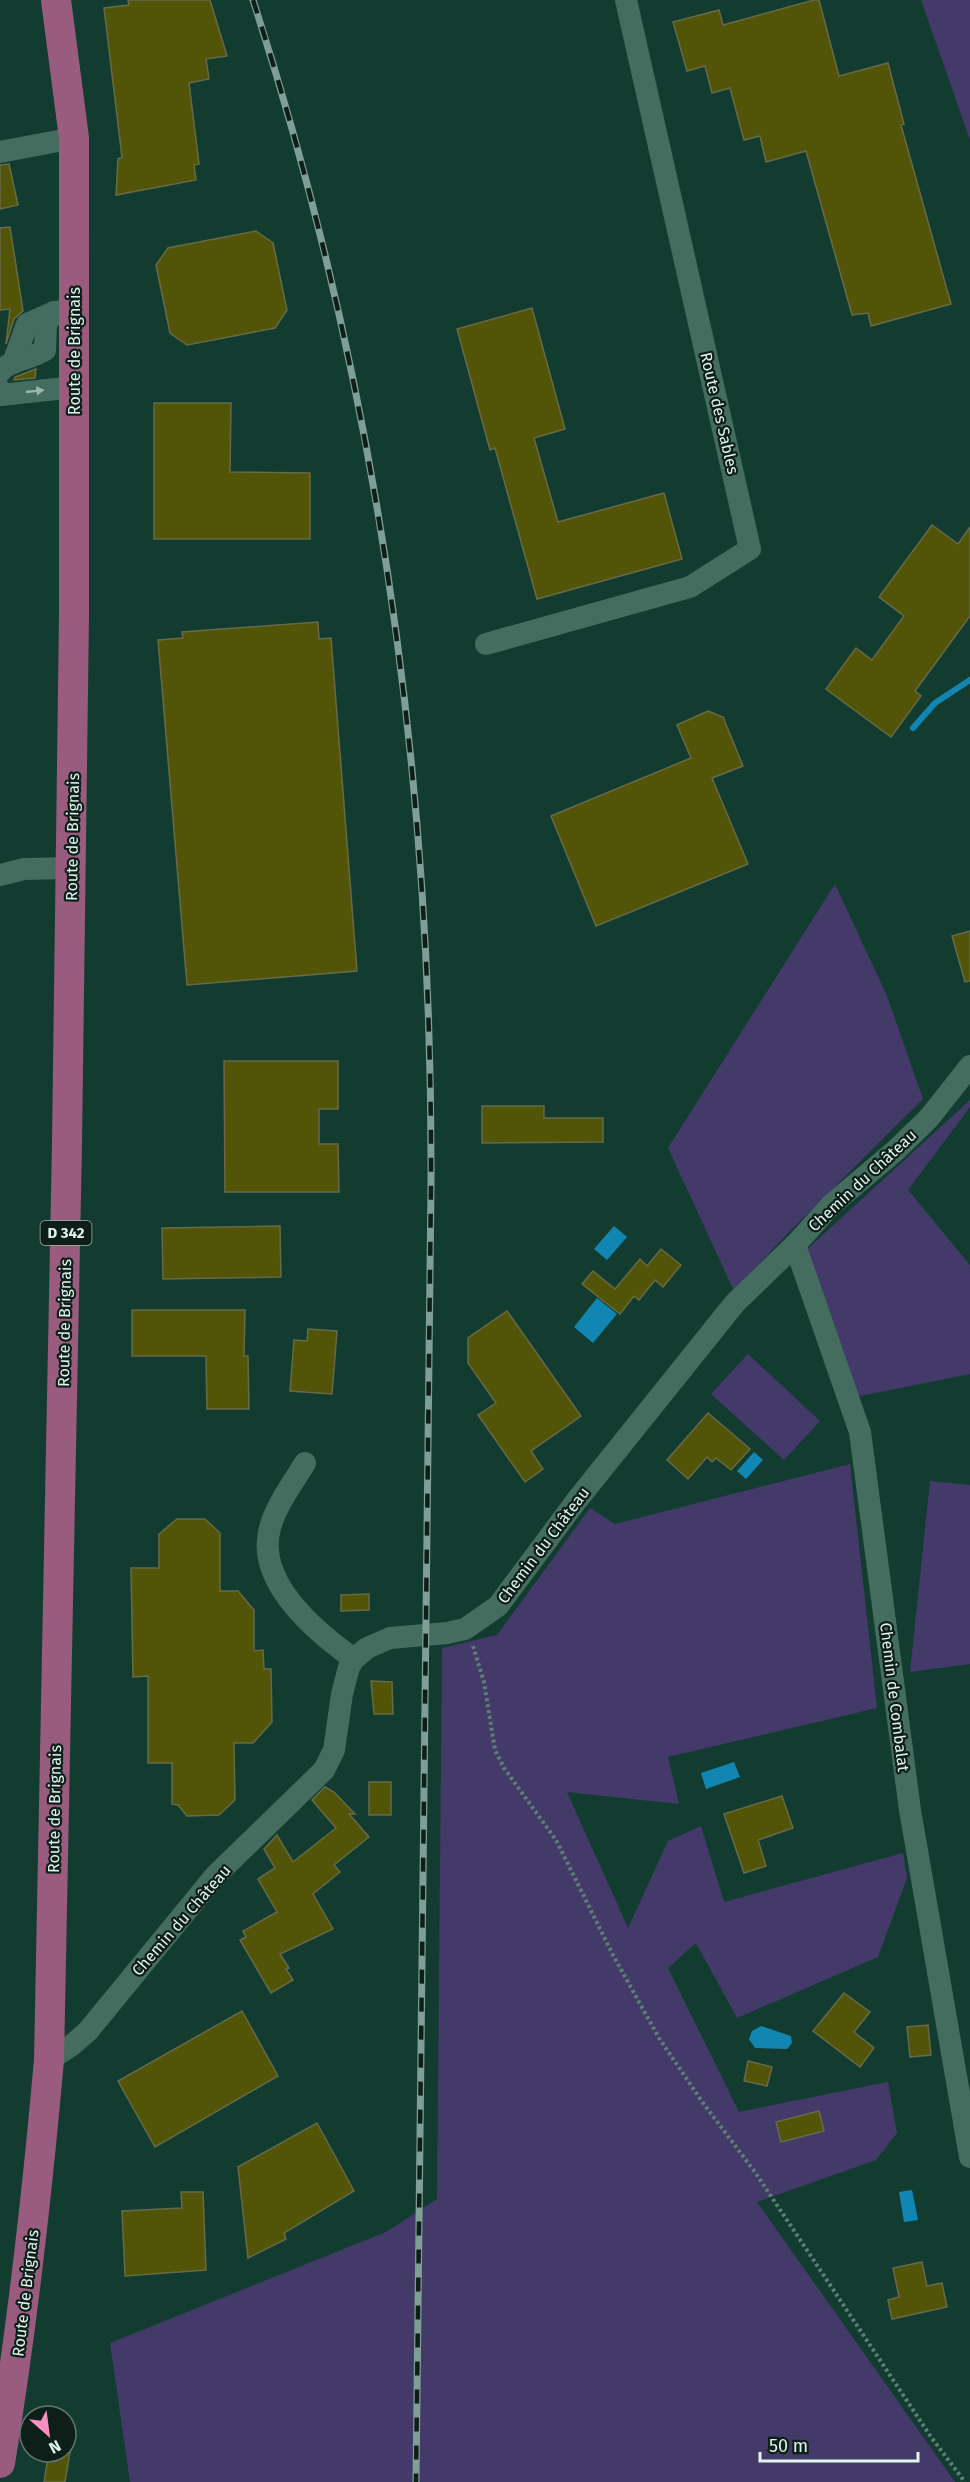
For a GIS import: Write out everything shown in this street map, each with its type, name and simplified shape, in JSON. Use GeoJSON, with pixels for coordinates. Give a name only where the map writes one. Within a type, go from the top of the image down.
{"type":"FeatureCollection","features":[{"type":"Feature","properties":{"kind":"main road","name":"Route de Brignais"},"geometry":{"type":"LineString","coordinates":[[0,2463],[17,2362],[36,2210],[49,2060],[71,868],[74,387],[64,311],[74,138],[56,0]]}},
{"type":"Feature","properties":{"kind":"street","name":"Route des Sables"},"geometry":{"type":"LineString","coordinates":[[486,644],[690,587],[750,549],[626,0]]}},
{"type":"Feature","properties":{"kind":"street"},"geometry":{"type":"LineString","coordinates":[[0,152],[74,138]]}},
{"type":"Feature","properties":{"kind":"street"},"geometry":{"type":"LineString","coordinates":[[7,368],[45,350],[46,324],[64,311]]}},
{"type":"Feature","properties":{"kind":"street"},"geometry":{"type":"LineString","coordinates":[[0,390],[1,395],[74,387]]}},
{"type":"Feature","properties":{"kind":"street"},"geometry":{"type":"LineString","coordinates":[[0,875],[24,869],[71,868]]}},
{"type":"Feature","properties":{"kind":"street","name":"Chemin du Château"},"geometry":{"type":"LineString","coordinates":[[49,2060],[88,2031],[215,1876],[324,1770],[334,1750],[342,1694],[349,1667],[354,1659],[367,1648],[390,1638],[447,1633],[465,1629],[490,1613],[510,1592],[577,1500],[735,1303],[795,1245],[831,1205],[896,1151],[929,1118],[970,1066]]}},
{"type":"Feature","properties":{"kind":"street","name":"Chemin de Combalat"},"geometry":{"type":"LineString","coordinates":[[795,1245],[860,1432],[910,1810],[970,2157]]}},
{"type":"Feature","properties":{"kind":"street"},"geometry":{"type":"LineString","coordinates":[[305,1463],[270,1528],[268,1556],[280,1585],[296,1609],[324,1637],[354,1659]]}},
{"type":"Feature","properties":{"kind":"path"},"geometry":{"type":"LineString","coordinates":[[465,1629],[476,1654],[483,1682],[495,1750],[504,1768],[556,1840],[613,1955],[660,2038],[703,2103],[755,2172],[823,2276],[965,2482]]}},
{"type":"Feature","properties":{"kind":"shaded area"},"geometry":{"type":"Polygon","coordinates":[[[921,0],[970,0],[970,140],[921,0]]]}},
{"type":"Feature","properties":{"kind":"shaded area"},"geometry":{"type":"Polygon","coordinates":[[[835,884],[887,996],[923,1099],[787,1234],[734,1291],[668,1148],[835,884]]]}},
{"type":"Feature","properties":{"kind":"shaded area"},"geometry":{"type":"Polygon","coordinates":[[[970,1100],[970,1107],[908,1190],[970,1265],[970,1374],[855,1397],[804,1252],[970,1100]]]}},
{"type":"Feature","properties":{"kind":"shaded area"},"geometry":{"type":"Polygon","coordinates":[[[748,1354],[820,1421],[784,1460],[711,1394],[748,1354]]]}},
{"type":"Feature","properties":{"kind":"shaded area"},"geometry":{"type":"Polygon","coordinates":[[[850,1464],[877,1708],[668,1757],[679,1804],[567,1792],[628,1928],[668,1841],[701,1826],[724,1902],[903,1853],[907,1878],[878,1957],[737,2018],[696,1943],[668,1968],[739,2112],[888,2082],[897,2133],[876,2160],[757,2202],[955,2482],[130,2482],[110,2343],[386,2232],[437,2199],[442,1648],[497,1635],[590,1508],[615,1524],[850,1464]]]}},
{"type":"Feature","properties":{"kind":"shaded area"},"geometry":{"type":"Polygon","coordinates":[[[930,1481],[970,1485],[970,1664],[910,1672],[930,1481]]]}},
{"type":"Feature","properties":{"kind":"water"},"geometry":{"type":"Polygon","coordinates":[[[614,1226],[627,1237],[607,1260],[594,1249],[614,1226]]]}},
{"type":"Feature","properties":{"kind":"water"},"geometry":{"type":"Polygon","coordinates":[[[597,1298],[617,1314],[593,1343],[574,1327],[597,1298]]]}},
{"type":"Feature","properties":{"kind":"water"},"geometry":{"type":"Polygon","coordinates":[[[754,1452],[763,1460],[746,1479],[737,1471],[754,1452]]]}},
{"type":"Feature","properties":{"kind":"water"},"geometry":{"type":"Polygon","coordinates":[[[734,1762],[740,1777],[706,1789],[701,1773],[734,1762]]]}},
{"type":"Feature","properties":{"kind":"water"},"geometry":{"type":"Polygon","coordinates":[[[761,2026],[791,2036],[792,2043],[787,2049],[755,2048],[749,2039],[752,2031],[761,2026]]]}},
{"type":"Feature","properties":{"kind":"water"},"geometry":{"type":"Polygon","coordinates":[[[912,2190],[918,2220],[904,2222],[899,2192],[912,2190]]]}},
{"type":"Feature","properties":{"kind":"building"},"geometry":{"type":"Polygon","coordinates":[[[128,0],[210,0],[227,56],[206,59],[209,79],[189,83],[199,164],[194,165],[196,180],[116,195],[118,159],[122,157],[104,8],[129,5],[128,0]]]}},
{"type":"Feature","properties":{"kind":"building"},"geometry":{"type":"Polygon","coordinates":[[[819,0],[839,76],[888,63],[904,124],[901,125],[951,304],[871,326],[868,313],[852,315],[806,151],[766,162],[760,136],[744,140],[730,88],[712,93],[705,66],[687,71],[673,22],[719,10],[723,25],[819,0]]]}},
{"type":"Feature","properties":{"kind":"building"},"geometry":{"type":"Polygon","coordinates":[[[9,164],[18,205],[0,209],[0,165],[9,164]]]}},
{"type":"Feature","properties":{"kind":"building"},"geometry":{"type":"Polygon","coordinates":[[[10,227],[23,311],[14,319],[6,344],[10,309],[0,310],[0,228],[10,227]]]}},
{"type":"Feature","properties":{"kind":"building"},"geometry":{"type":"Polygon","coordinates":[[[256,231],[273,243],[287,310],[275,328],[187,345],[170,333],[156,265],[168,248],[256,231]]]}},
{"type":"Feature","properties":{"kind":"building"},"geometry":{"type":"Polygon","coordinates":[[[532,308],[565,429],[534,438],[558,522],[664,493],[682,559],[537,599],[495,448],[490,450],[457,329],[532,308]]]}},
{"type":"Feature","properties":{"kind":"building"},"geometry":{"type":"Polygon","coordinates":[[[36,369],[35,378],[14,380],[15,377],[36,369]]]}},
{"type":"Feature","properties":{"kind":"building"},"geometry":{"type":"Polygon","coordinates":[[[154,403],[231,403],[230,472],[310,473],[310,539],[154,539],[154,403]]]}},
{"type":"Feature","properties":{"kind":"building"},"geometry":{"type":"Polygon","coordinates":[[[932,525],[958,544],[970,527],[970,616],[915,691],[921,696],[891,737],[826,689],[856,648],[872,660],[904,616],[879,597],[932,525]]]}},
{"type":"Feature","properties":{"kind":"building"},"geometry":{"type":"Polygon","coordinates":[[[318,622],[319,639],[331,638],[357,971],[187,985],[158,640],[183,638],[182,632],[318,622]]]}},
{"type":"Feature","properties":{"kind":"building"},"geometry":{"type":"Polygon","coordinates":[[[708,711],[723,717],[743,766],[712,778],[748,864],[596,926],[551,816],[691,758],[677,725],[708,711]]]}},
{"type":"Feature","properties":{"kind":"building"},"geometry":{"type":"Polygon","coordinates":[[[970,931],[970,981],[965,982],[952,936],[970,931]]]}},
{"type":"Feature","properties":{"kind":"building"},"geometry":{"type":"Polygon","coordinates":[[[224,1061],[338,1061],[338,1109],[319,1109],[319,1144],[338,1144],[339,1192],[225,1192],[224,1061]]]}},
{"type":"Feature","properties":{"kind":"building"},"geometry":{"type":"Polygon","coordinates":[[[482,1106],[544,1106],[544,1118],[603,1118],[603,1142],[482,1143],[482,1106]]]}},
{"type":"Feature","properties":{"kind":"building"},"geometry":{"type":"Polygon","coordinates":[[[280,1226],[281,1277],[163,1279],[162,1228],[280,1226]]]}},
{"type":"Feature","properties":{"kind":"building"},"geometry":{"type":"Polygon","coordinates":[[[661,1249],[681,1265],[663,1287],[655,1280],[639,1300],[634,1296],[620,1314],[582,1284],[593,1271],[615,1289],[640,1259],[647,1266],[661,1249]]]}},
{"type":"Feature","properties":{"kind":"building"},"geometry":{"type":"Polygon","coordinates":[[[132,1310],[245,1310],[244,1356],[248,1356],[249,1409],[207,1409],[206,1356],[132,1356],[132,1310]]]}},
{"type":"Feature","properties":{"kind":"building"},"geometry":{"type":"Polygon","coordinates":[[[507,1311],[581,1416],[531,1451],[543,1469],[525,1482],[478,1415],[496,1403],[468,1363],[468,1338],[507,1311]]]}},
{"type":"Feature","properties":{"kind":"building"},"geometry":{"type":"Polygon","coordinates":[[[308,1329],[337,1331],[332,1394],[290,1391],[294,1340],[307,1341],[308,1329]]]}},
{"type":"Feature","properties":{"kind":"building"},"geometry":{"type":"Polygon","coordinates":[[[708,1413],[750,1449],[731,1470],[716,1458],[712,1462],[707,1457],[688,1479],[667,1460],[708,1413]]]}},
{"type":"Feature","properties":{"kind":"building"},"geometry":{"type":"Polygon","coordinates":[[[177,1519],[205,1519],[220,1533],[220,1591],[238,1591],[254,1610],[254,1651],[263,1650],[264,1669],[271,1669],[272,1722],[253,1743],[234,1743],[235,1800],[219,1815],[187,1816],[178,1805],[172,1804],[172,1763],[148,1763],[148,1676],[133,1677],[131,1568],[159,1568],[159,1534],[177,1519]]]}},
{"type":"Feature","properties":{"kind":"building"},"geometry":{"type":"Polygon","coordinates":[[[369,1594],[369,1610],[341,1611],[341,1595],[369,1594]]]}},
{"type":"Feature","properties":{"kind":"building"},"geometry":{"type":"Polygon","coordinates":[[[371,1681],[392,1682],[393,1714],[374,1714],[371,1681]]]}},
{"type":"Feature","properties":{"kind":"building"},"geometry":{"type":"Polygon","coordinates":[[[369,1782],[391,1782],[391,1815],[369,1815],[369,1782]]]}},
{"type":"Feature","properties":{"kind":"building"},"geometry":{"type":"Polygon","coordinates":[[[325,1787],[334,1792],[355,1814],[349,1814],[369,1837],[334,1865],[340,1872],[313,1894],[333,1929],[280,1954],[293,1980],[271,1993],[240,1940],[246,1937],[243,1931],[277,1912],[258,1879],[275,1868],[264,1849],[277,1835],[293,1862],[336,1828],[312,1800],[325,1787]]]}},
{"type":"Feature","properties":{"kind":"building"},"geometry":{"type":"Polygon","coordinates":[[[782,1796],[793,1828],[758,1840],[766,1866],[744,1873],[724,1814],[782,1796]]]}},
{"type":"Feature","properties":{"kind":"building"},"geometry":{"type":"Polygon","coordinates":[[[844,1993],[870,2012],[854,2032],[874,2048],[860,2067],[813,2031],[844,1993]]]}},
{"type":"Feature","properties":{"kind":"building"},"geometry":{"type":"Polygon","coordinates":[[[242,2011],[278,2076],[155,2147],[118,2081],[242,2011]]]}},
{"type":"Feature","properties":{"kind":"building"},"geometry":{"type":"Polygon","coordinates":[[[928,2025],[931,2055],[910,2057],[907,2027],[928,2025]]]}},
{"type":"Feature","properties":{"kind":"building"},"geometry":{"type":"Polygon","coordinates":[[[748,2061],[772,2067],[767,2086],[744,2081],[748,2061]]]}},
{"type":"Feature","properties":{"kind":"building"},"geometry":{"type":"Polygon","coordinates":[[[819,2111],[824,2131],[781,2142],[776,2122],[819,2111]]]}},
{"type":"Feature","properties":{"kind":"building"},"geometry":{"type":"Polygon","coordinates":[[[317,2123],[354,2191],[284,2233],[286,2239],[248,2258],[238,2167],[317,2123]]]}},
{"type":"Feature","properties":{"kind":"building"},"geometry":{"type":"Polygon","coordinates":[[[181,2192],[203,2192],[206,2270],[125,2276],[122,2211],[182,2208],[181,2192]]]}},
{"type":"Feature","properties":{"kind":"building"},"geometry":{"type":"Polygon","coordinates":[[[922,2262],[927,2286],[942,2283],[947,2307],[892,2319],[888,2300],[899,2297],[893,2268],[922,2262]]]}},
{"type":"Feature","properties":{"kind":"building"},"geometry":{"type":"Polygon","coordinates":[[[47,2464],[68,2464],[65,2482],[44,2482],[47,2464]]]}},
{"type":"Feature","properties":{"kind":"waterway"},"geometry":{"type":"LineString","coordinates":[[913,728],[935,703],[970,680]]}},
{"type":"Feature","properties":{"kind":"railway"},"geometry":{"type":"LineString","coordinates":[[253,0],[296,144],[333,290],[364,438],[389,586],[408,735],[421,885],[429,1035],[431,1186],[416,2482]]}}]}
